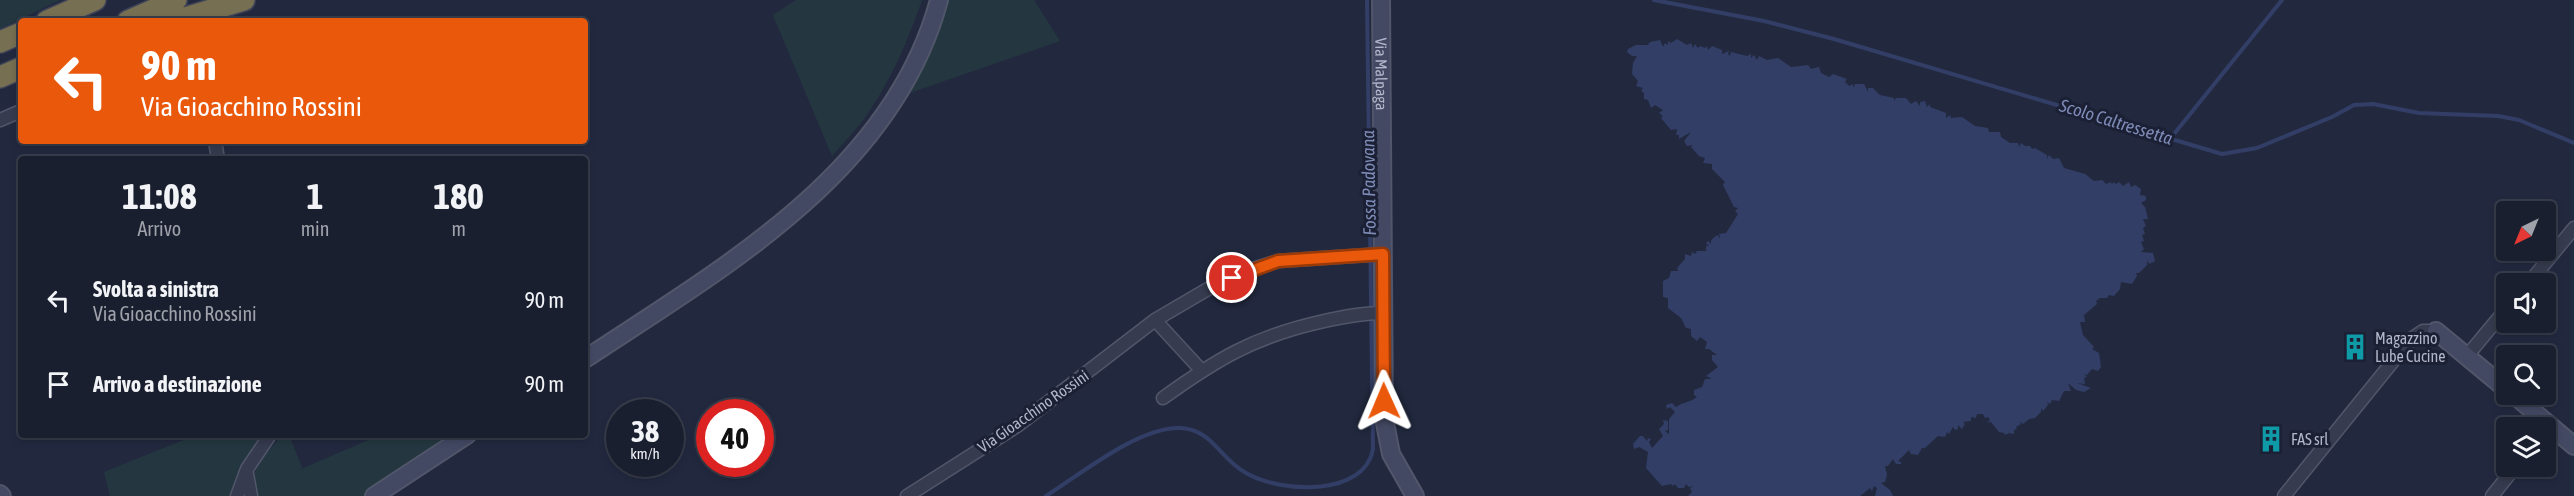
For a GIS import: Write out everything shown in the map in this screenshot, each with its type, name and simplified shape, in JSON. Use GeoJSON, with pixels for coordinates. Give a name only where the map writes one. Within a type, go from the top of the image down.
{"type":"FeatureCollection","features":[{"type":"Feature","properties":{"kind":"highway"},"geometry":{"type":"LineString","coordinates":[[54,18],[84,0]]}},
{"type":"Feature","properties":{"kind":"highway"},"geometry":{"type":"LineString","coordinates":[[54,18],[96,0]]}},
{"type":"Feature","properties":{"kind":"highway"},"geometry":{"type":"LineString","coordinates":[[135,18],[176,0]]}},
{"type":"Feature","properties":{"kind":"highway"},"geometry":{"type":"LineString","coordinates":[[185,18],[244,0]]}},
{"type":"Feature","properties":{"kind":"highway"},"geometry":{"type":"LineString","coordinates":[[0,42],[18,34]]}},
{"type":"Feature","properties":{"kind":"highway"},"geometry":{"type":"LineString","coordinates":[[0,77],[18,69]]}},
{"type":"Feature","properties":{"kind":"highway"},"geometry":{"type":"LineString","coordinates":[[0,88],[18,80]]}},
{"type":"Feature","properties":{"kind":"street"},"geometry":{"type":"LineString","coordinates":[[588,357],[753,244],[834,175],[895,100],[919,58],[939,0]]}},
{"type":"Feature","properties":{"kind":"street","name":"Via Malpaga"},"geometry":{"type":"LineString","coordinates":[[1381,0],[1380,254],[1376,313],[1385,430],[1391,454],[1415,496]]}},
{"type":"Feature","properties":{"kind":"street"},"geometry":{"type":"LineString","coordinates":[[0,120],[18,112]]}},
{"type":"Feature","properties":{"kind":"street"},"geometry":{"type":"LineString","coordinates":[[2537,273],[2574,228]]}},
{"type":"Feature","properties":{"kind":"street","name":"Via Gioacchino Rossini"},"geometry":{"type":"LineString","coordinates":[[907,496],[1017,426],[1155,320],[1213,286],[1278,261],[1380,254]]}},
{"type":"Feature","properties":{"kind":"street"},"geometry":{"type":"LineString","coordinates":[[1163,398],[1201,370],[1269,335],[1376,313]]}},
{"type":"Feature","properties":{"kind":"street"},"geometry":{"type":"LineString","coordinates":[[1155,320],[1201,370]]}},
{"type":"Feature","properties":{"kind":"street"},"geometry":{"type":"LineString","coordinates":[[2467,356],[2496,321]]}},
{"type":"Feature","properties":{"kind":"street"},"geometry":{"type":"LineString","coordinates":[[2284,496],[2411,339],[2423,331],[2436,331],[2496,381]]}},
{"type":"Feature","properties":{"kind":"street"},"geometry":{"type":"LineString","coordinates":[[2524,405],[2536,417]]}},
{"type":"Feature","properties":{"kind":"street"},"geometry":{"type":"LineString","coordinates":[[2556,434],[2574,446]]}},
{"type":"Feature","properties":{"kind":"street"},"geometry":{"type":"LineString","coordinates":[[237,496],[247,469],[268,438]]}},
{"type":"Feature","properties":{"kind":"street"},"geometry":{"type":"LineString","coordinates":[[374,496],[462,438]]}},
{"type":"Feature","properties":{"kind":"street"},"geometry":{"type":"LineString","coordinates":[[247,469],[247,487],[250,496]]}},
{"type":"Feature","properties":{"kind":"street"},"geometry":{"type":"LineString","coordinates":[[2492,496],[2508,477]]}},
{"type":"Feature","properties":{"kind":"shaded area"},"geometry":{"type":"Polygon","coordinates":[[[0,0],[60,0],[23,18],[18,18],[18,20],[0,29],[0,0]]]}},
{"type":"Feature","properties":{"kind":"shaded area"},"geometry":{"type":"Polygon","coordinates":[[[796,0],[922,0],[905,44],[877,100],[832,156],[773,15],[796,0]]]}},
{"type":"Feature","properties":{"kind":"shaded area"},"geometry":{"type":"Polygon","coordinates":[[[945,0],[1034,0],[1060,41],[904,95],[945,0]]]}},
{"type":"Feature","properties":{"kind":"shaded area"},"geometry":{"type":"Polygon","coordinates":[[[189,438],[264,438],[235,496],[110,496],[104,472],[189,438]]]}},
{"type":"Feature","properties":{"kind":"shaded area"},"geometry":{"type":"Polygon","coordinates":[[[279,438],[290,438],[302,467],[299,470],[373,438],[453,438],[366,496],[254,496],[253,485],[256,469],[279,438]]]}},
{"type":"Feature","properties":{"kind":"water"},"geometry":{"type":"Polygon","coordinates":[[[1677,39],[1687,45],[1691,43],[1693,48],[1695,44],[1698,48],[1707,46],[1708,50],[1712,46],[1722,50],[1722,54],[1729,51],[1730,56],[1731,52],[1747,56],[1751,54],[1751,58],[1754,55],[1757,60],[1759,56],[1767,60],[1778,58],[1791,67],[1808,65],[1811,69],[1819,67],[1821,73],[1829,77],[1833,74],[1847,79],[1845,82],[1849,86],[1853,84],[1853,88],[1855,84],[1864,84],[1868,92],[1868,88],[1873,88],[1880,95],[1894,98],[1894,101],[1896,98],[1906,98],[1911,104],[1916,101],[1920,106],[1920,102],[1925,101],[1927,107],[1930,104],[1930,107],[1946,113],[1946,118],[1950,115],[1951,118],[1962,117],[1975,126],[1988,128],[1989,132],[2000,132],[2001,137],[2010,143],[2018,143],[2019,147],[2021,143],[2032,149],[2035,148],[2047,155],[2047,159],[2049,155],[2053,159],[2059,158],[2064,168],[2085,174],[2094,181],[2102,180],[2106,184],[2111,182],[2112,185],[2113,182],[2116,184],[2119,182],[2123,186],[2129,182],[2131,187],[2135,185],[2141,189],[2140,195],[2146,196],[2146,200],[2141,203],[2145,207],[2148,219],[2143,219],[2146,226],[2143,228],[2144,241],[2141,242],[2144,249],[2141,252],[2153,253],[2155,261],[2149,264],[2147,260],[2147,265],[2136,273],[2137,276],[2132,284],[2121,282],[2120,289],[2114,296],[2109,295],[2107,298],[2100,298],[2096,301],[2097,304],[2084,315],[2085,322],[2080,322],[2083,335],[2094,347],[2092,349],[2099,353],[2101,367],[2098,371],[2092,369],[2087,375],[2084,374],[2087,377],[2084,378],[2085,384],[2077,383],[2091,388],[2084,392],[2076,390],[2068,383],[2071,391],[2064,391],[2059,401],[2052,400],[2050,404],[2047,402],[2048,405],[2043,411],[2041,408],[2041,412],[2035,418],[2023,424],[2020,421],[2021,424],[2016,427],[2014,434],[2005,435],[1999,432],[1991,422],[1987,423],[1990,420],[1988,417],[1977,414],[1976,418],[1971,417],[1971,421],[1963,422],[1965,424],[1962,429],[1958,425],[1958,429],[1955,430],[1953,427],[1945,437],[1938,436],[1922,448],[1918,455],[1911,454],[1909,450],[1898,461],[1901,464],[1896,464],[1893,459],[1888,466],[1885,466],[1887,475],[1885,482],[1881,483],[1890,490],[1893,496],[1875,496],[1877,488],[1874,486],[1872,491],[1870,488],[1860,496],[1688,496],[1693,486],[1689,487],[1686,484],[1684,488],[1678,488],[1675,484],[1673,486],[1671,484],[1662,486],[1646,468],[1648,452],[1639,447],[1634,449],[1633,444],[1640,436],[1643,436],[1647,441],[1648,438],[1651,439],[1649,442],[1652,448],[1663,436],[1659,429],[1664,424],[1663,420],[1668,421],[1668,430],[1665,431],[1669,434],[1669,419],[1675,412],[1670,407],[1667,409],[1666,405],[1672,403],[1676,407],[1697,397],[1694,395],[1694,390],[1702,387],[1705,379],[1711,378],[1706,376],[1718,367],[1712,360],[1712,355],[1717,355],[1705,349],[1707,342],[1700,337],[1697,341],[1691,336],[1691,329],[1686,328],[1681,318],[1668,308],[1668,298],[1663,297],[1663,281],[1669,278],[1671,271],[1678,271],[1677,268],[1685,259],[1685,254],[1691,256],[1692,252],[1695,254],[1697,251],[1706,251],[1706,246],[1709,246],[1706,243],[1708,241],[1711,244],[1711,240],[1717,235],[1720,238],[1719,234],[1726,233],[1738,214],[1735,211],[1738,208],[1734,207],[1723,185],[1725,182],[1712,169],[1712,164],[1703,163],[1705,158],[1699,156],[1691,147],[1693,145],[1687,146],[1684,141],[1691,132],[1679,139],[1679,135],[1676,135],[1677,129],[1671,130],[1661,118],[1663,116],[1659,113],[1663,110],[1655,105],[1651,108],[1648,100],[1644,99],[1644,93],[1641,91],[1643,88],[1636,86],[1638,81],[1632,74],[1633,63],[1637,56],[1632,56],[1627,52],[1628,49],[1660,40],[1663,47],[1665,43],[1668,45],[1668,41],[1671,43],[1677,39]]]}},
{"type":"Feature","properties":{"kind":"waterway","name":"Fossa Padovana"},"geometry":{"type":"LineString","coordinates":[[1046,496],[1128,443],[1146,435],[1180,428],[1200,433],[1246,473],[1280,485],[1300,487],[1339,483],[1355,476],[1367,464],[1373,449],[1367,0]]}},
{"type":"Feature","properties":{"kind":"waterway","name":"Scolo Caltressetta"},"geometry":{"type":"LineString","coordinates":[[1654,0],[1764,21],[1834,39],[2222,154],[2257,148],[2332,117],[2354,105],[2373,104],[2419,113],[2498,116],[2519,120],[2574,143]]}},
{"type":"Feature","properties":{"kind":"waterway"},"geometry":{"type":"LineString","coordinates":[[2170,139],[2282,0]]}},
{"type":"Feature","properties":{"kind":"place","name":"Magazzino Lube Cucine"},"geometry":{"type":"Point","coordinates":[2355,347]}},
{"type":"Feature","properties":{"kind":"place","name":"FAS srl"},"geometry":{"type":"Point","coordinates":[2271,439]}},
{"type":"Feature","properties":{"kind":"route"},"geometry":{"type":"LineString","coordinates":[[1232,278],[1278,261],[1383,254],[1384,401]]}}]}
